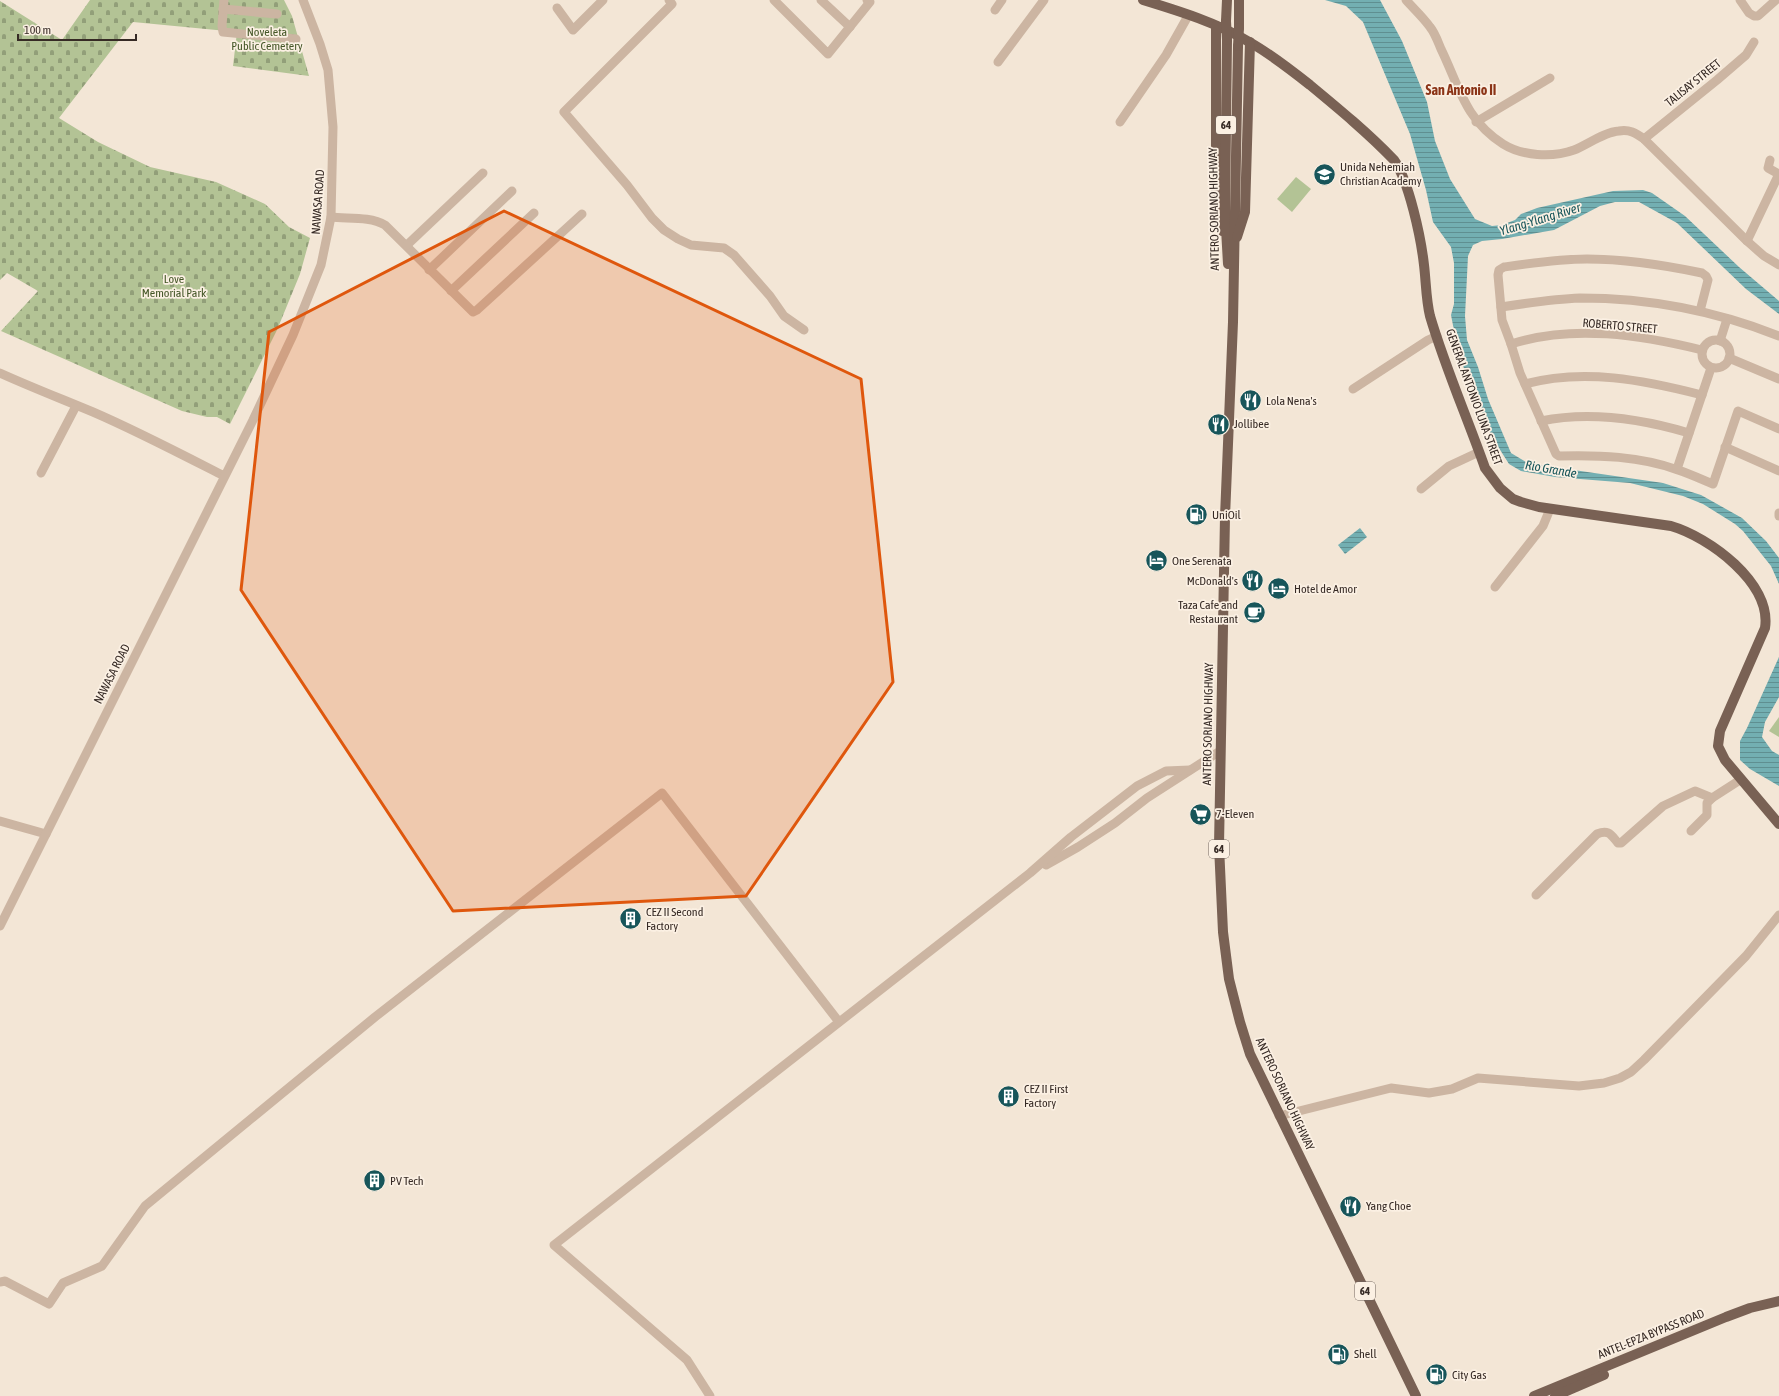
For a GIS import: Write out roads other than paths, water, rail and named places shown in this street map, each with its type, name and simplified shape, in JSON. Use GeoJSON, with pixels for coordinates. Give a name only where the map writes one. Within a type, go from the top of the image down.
{"type":"FeatureCollection","features":[{"type":"Feature","properties":{"kind":"main road","name":"GENERAL ANTONIO LUNA STREET"},"geometry":{"type":"LineString","coordinates":[[1143,0],[1216,26],[1250,42],[1283,64],[1347,116],[1383,149],[1400,168],[1408,192],[1417,229],[1423,260],[1429,312],[1479,452],[1490,476],[1507,495],[1521,502],[1550,509],[1671,526],[1682,529],[1718,551],[1738,567],[1749,579],[1760,599],[1766,616],[1765,628],[1720,731],[1718,742],[1725,760],[1740,780],[1779,824]]}},
{"type":"Feature","properties":{"kind":"main road","name":"ANTERO SORIANO HIGHWAY"},"geometry":{"type":"LineString","coordinates":[[1227,0],[1226,17],[1230,251],[1233,322],[1226,482],[1220,751],[1220,881],[1223,932],[1230,980],[1240,1022],[1250,1054],[1416,1396]]}},
{"type":"Feature","properties":{"kind":"main road","name":"ANTERO SORIANO HIGHWAY"},"geometry":{"type":"LineString","coordinates":[[1230,251],[1239,3]]}},
{"type":"Feature","properties":{"kind":"main road"},"geometry":{"type":"LineString","coordinates":[[1216,26],[1216,206],[1230,251]]}},
{"type":"Feature","properties":{"kind":"main road"},"geometry":{"type":"LineString","coordinates":[[1230,251],[1245,212],[1250,42]]}},
{"type":"Feature","properties":{"kind":"main road","name":"ANTEL-EPZA BYPASS ROAD"},"geometry":{"type":"LineString","coordinates":[[1555,1396],[1727,1321],[1750,1308],[1779,1301]]}},
{"type":"Feature","properties":{"kind":"main road","name":"ANTEL-EPZA BYPASS ROAD"},"geometry":{"type":"LineString","coordinates":[[1534,1396],[1727,1321],[1779,1308]]}},
{"type":"Feature","properties":{"kind":"street","name":"NAWASA ROAD"},"geometry":{"type":"LineString","coordinates":[[0,926],[253,420],[293,335],[321,265],[331,217],[333,127],[328,70],[320,44],[303,0]]}},
{"type":"Feature","properties":{"kind":"street"},"geometry":{"type":"LineString","coordinates":[[557,8],[573,30],[603,0]]}},
{"type":"Feature","properties":{"kind":"street"},"geometry":{"type":"LineString","coordinates":[[668,0],[672,4],[564,112],[627,185],[652,218],[664,230],[691,245],[724,248],[734,255],[770,296],[784,316],[804,330]]}},
{"type":"Feature","properties":{"kind":"street"},"geometry":{"type":"LineString","coordinates":[[774,0],[828,54],[870,2],[867,0]]}},
{"type":"Feature","properties":{"kind":"street"},"geometry":{"type":"LineString","coordinates":[[821,0],[850,27]]}},
{"type":"Feature","properties":{"kind":"street"},"geometry":{"type":"LineString","coordinates":[[995,10],[1002,0]]}},
{"type":"Feature","properties":{"kind":"street"},"geometry":{"type":"LineString","coordinates":[[998,62],[1044,0]]}},
{"type":"Feature","properties":{"kind":"street"},"geometry":{"type":"LineString","coordinates":[[1406,0],[1431,27],[1450,67],[1462,99],[1476,122],[1503,144],[1518,151],[1536,155],[1555,154],[1573,150],[1618,131],[1634,132],[1644,139],[1747,241],[1764,256],[1779,265]]}},
{"type":"Feature","properties":{"kind":"street"},"geometry":{"type":"LineString","coordinates":[[1740,0],[1749,13],[1754,16],[1758,16],[1776,0]]}},
{"type":"Feature","properties":{"kind":"street"},"geometry":{"type":"LineString","coordinates":[[277,14],[223,5],[223,32],[226,34],[296,39]]}},
{"type":"Feature","properties":{"kind":"street"},"geometry":{"type":"LineString","coordinates":[[1120,122],[1166,55],[1188,16]]}},
{"type":"Feature","properties":{"kind":"street","name":"TALISAY STREET"},"geometry":{"type":"LineString","coordinates":[[1644,139],[1746,55],[1754,42]]}},
{"type":"Feature","properties":{"kind":"street"},"geometry":{"type":"LineString","coordinates":[[1476,122],[1550,78]]}},
{"type":"Feature","properties":{"kind":"street"},"geometry":{"type":"LineString","coordinates":[[1747,241],[1778,176],[1777,173],[1768,168],[1770,160]]}},
{"type":"Feature","properties":{"kind":"street"},"geometry":{"type":"LineString","coordinates":[[406,245],[483,173]]}},
{"type":"Feature","properties":{"kind":"street"},"geometry":{"type":"LineString","coordinates":[[429,270],[512,191]]}},
{"type":"Feature","properties":{"kind":"street"},"geometry":{"type":"LineString","coordinates":[[451,291],[534,213]]}},
{"type":"Feature","properties":{"kind":"street"},"geometry":{"type":"LineString","coordinates":[[331,217],[380,222],[406,245],[429,270],[473,312],[582,214]]}},
{"type":"Feature","properties":{"kind":"street"},"geometry":{"type":"LineString","coordinates":[[1700,311],[1708,280],[1706,276],[1702,273],[1642,262],[1586,259],[1552,261],[1504,267],[1499,270],[1498,275],[1502,320],[1520,373],[1556,454],[1559,456],[1595,455],[1619,457],[1677,469],[1713,484],[1738,411],[1779,429]]}},
{"type":"Feature","properties":{"kind":"street"},"geometry":{"type":"LineString","coordinates":[[1501,307],[1578,298],[1628,300],[1700,311],[1779,336]]}},
{"type":"Feature","properties":{"kind":"street"},"geometry":{"type":"LineString","coordinates":[[1720,341],[1727,319]]}},
{"type":"Feature","properties":{"kind":"street","name":"ROBERTO STREET"},"geometry":{"type":"LineString","coordinates":[[1511,344],[1527,339],[1550,336],[1573,334],[1608,334],[1655,340],[1702,350]]}},
{"type":"Feature","properties":{"kind":"street"},"geometry":{"type":"LineString","coordinates":[[1353,389],[1428,340],[1437,336]]}},
{"type":"Feature","properties":{"kind":"street"},"geometry":{"type":"LineString","coordinates":[[1714,340],[1720,341],[1728,346],[1730,352],[1729,358],[1726,364],[1721,368],[1712,368],[1704,362],[1702,350],[1708,342],[1714,340]]}},
{"type":"Feature","properties":{"kind":"street"},"geometry":{"type":"LineString","coordinates":[[1729,358],[1779,379]]}},
{"type":"Feature","properties":{"kind":"street"},"geometry":{"type":"LineString","coordinates":[[1677,469],[1712,368]]}},
{"type":"Feature","properties":{"kind":"street"},"geometry":{"type":"LineString","coordinates":[[0,373],[176,451],[224,476]]}},
{"type":"Feature","properties":{"kind":"street"},"geometry":{"type":"LineString","coordinates":[[1525,384],[1558,378],[1606,378],[1662,385],[1702,396]]}},
{"type":"Feature","properties":{"kind":"street"},"geometry":{"type":"LineString","coordinates":[[41,473],[76,406]]}},
{"type":"Feature","properties":{"kind":"street"},"geometry":{"type":"LineString","coordinates":[[1541,421],[1558,418],[1579,417],[1619,418],[1649,422],[1689,433]]}},
{"type":"Feature","properties":{"kind":"street"},"geometry":{"type":"LineString","coordinates":[[1725,447],[1779,471]]}},
{"type":"Feature","properties":{"kind":"street"},"geometry":{"type":"LineString","coordinates":[[1421,489],[1449,466],[1479,452]]}},
{"type":"Feature","properties":{"kind":"street"},"geometry":{"type":"LineString","coordinates":[[1495,587],[1543,526],[1550,509]]}},
{"type":"Feature","properties":{"kind":"street"},"geometry":{"type":"LineString","coordinates":[[1030,873],[1078,847],[1109,827],[1147,798],[1220,751]]}},
{"type":"Feature","properties":{"kind":"street"},"geometry":{"type":"LineString","coordinates":[[710,1396],[687,1360],[554,1245],[1030,873],[1071,837],[1137,786],[1166,771],[1190,770]]}},
{"type":"Feature","properties":{"kind":"street"},"geometry":{"type":"LineString","coordinates":[[1691,831],[1707,815],[1707,803],[1712,798],[1740,780]]}},
{"type":"Feature","properties":{"kind":"street"},"geometry":{"type":"LineString","coordinates":[[1536,894],[1597,834],[1604,831],[1609,833],[1618,843],[1621,843],[1663,806],[1674,800],[1695,791],[1712,798]]}},
{"type":"Feature","properties":{"kind":"street"},"geometry":{"type":"LineString","coordinates":[[0,1282],[5,1281],[49,1304],[63,1283],[102,1266],[145,1206],[375,1017],[662,793],[839,1022]]}},
{"type":"Feature","properties":{"kind":"street"},"geometry":{"type":"LineString","coordinates":[[0,821],[46,834]]}},
{"type":"Feature","properties":{"kind":"street"},"geometry":{"type":"LineString","coordinates":[[1279,1116],[1391,1088],[1429,1093],[1452,1089],[1478,1078],[1579,1086],[1604,1083],[1620,1078],[1631,1072],[1644,1060],[1733,970],[1779,915]]}},
{"type":"Feature","properties":{"kind":"water"},"geometry":{"type":"Polygon","coordinates":[[[1325,0],[1380,0],[1402,41],[1427,102],[1435,141],[1450,179],[1475,219],[1492,226],[1502,225],[1515,220],[1521,214],[1537,208],[1613,191],[1643,190],[1652,193],[1685,216],[1739,267],[1779,301],[1779,314],[1746,289],[1677,223],[1639,202],[1615,202],[1600,206],[1554,230],[1482,241],[1473,245],[1468,256],[1465,316],[1467,340],[1478,367],[1488,399],[1511,453],[1526,462],[1663,483],[1701,495],[1742,518],[1766,541],[1779,558],[1779,584],[1771,566],[1743,531],[1735,524],[1703,504],[1683,496],[1630,483],[1555,477],[1521,471],[1509,464],[1492,437],[1459,356],[1451,315],[1454,304],[1454,263],[1451,247],[1433,222],[1426,190],[1410,134],[1363,22],[1346,6],[1325,0]]]}},
{"type":"Feature","properties":{"kind":"water"},"geometry":{"type":"Polygon","coordinates":[[[1360,528],[1367,537],[1345,554],[1338,545],[1360,528]]]}},
{"type":"Feature","properties":{"kind":"water"},"geometry":{"type":"Polygon","coordinates":[[[1779,657],[1779,697],[1765,722],[1762,737],[1772,751],[1779,755],[1779,786],[1750,769],[1740,760],[1740,741],[1779,657]]]}},
{"type":"Feature","properties":{"kind":"place","name":"Unida Nehemiah Christian Academy"},"geometry":{"type":"Point","coordinates":[1325,174]}},
{"type":"Feature","properties":{"kind":"place","name":"Lola Nena's"},"geometry":{"type":"Point","coordinates":[1251,401]}},
{"type":"Feature","properties":{"kind":"place","name":"Jollibee"},"geometry":{"type":"Point","coordinates":[1218,424]}},
{"type":"Feature","properties":{"kind":"place","name":"UniOil"},"geometry":{"type":"Point","coordinates":[1197,515]}},
{"type":"Feature","properties":{"kind":"place","name":"One Serenata"},"geometry":{"type":"Point","coordinates":[1156,561]}},
{"type":"Feature","properties":{"kind":"place","name":"McDonald's"},"geometry":{"type":"Point","coordinates":[1253,581]}},
{"type":"Feature","properties":{"kind":"place","name":"Hotel de Amor"},"geometry":{"type":"Point","coordinates":[1278,589]}},
{"type":"Feature","properties":{"kind":"place","name":"Taza Cafe and Restaurant"},"geometry":{"type":"Point","coordinates":[1254,612]}},
{"type":"Feature","properties":{"kind":"place","name":"7-Eleven"},"geometry":{"type":"Point","coordinates":[1201,814]}},
{"type":"Feature","properties":{"kind":"place","name":"CEZ II Second Factory"},"geometry":{"type":"Point","coordinates":[631,919]}},
{"type":"Feature","properties":{"kind":"place","name":"CEZ II First Factory"},"geometry":{"type":"Point","coordinates":[1009,1096]}},
{"type":"Feature","properties":{"kind":"place","name":"PV Tech"},"geometry":{"type":"Point","coordinates":[374,1181]}},
{"type":"Feature","properties":{"kind":"place","name":"Yang Choe"},"geometry":{"type":"Point","coordinates":[1350,1206]}},
{"type":"Feature","properties":{"kind":"place","name":"Shell"},"geometry":{"type":"Point","coordinates":[1339,1354]}},
{"type":"Feature","properties":{"kind":"place","name":"City Gas"},"geometry":{"type":"Point","coordinates":[1437,1375]}},
{"type":"Feature","properties":{"kind":"district","name":"San Antonio II"},"geometry":{"type":"Point","coordinates":[1461,90]}},
{"type":"Feature","properties":{"kind":"park label","name":"Noveleta Public Cemetery"},"geometry":{"type":"Point","coordinates":[267,39]}},
{"type":"Feature","properties":{"kind":"park label","name":"Love Memorial Park"},"geometry":{"type":"Point","coordinates":[174,286]}},
{"type":"Feature","properties":{"kind":"water label","name":"Ylang-Ylang River"},"geometry":{"type":"Point","coordinates":[1540,219]}},
{"type":"Feature","properties":{"kind":"water label","name":"Rio Grande"},"geometry":{"type":"Point","coordinates":[1551,469]}}]}
